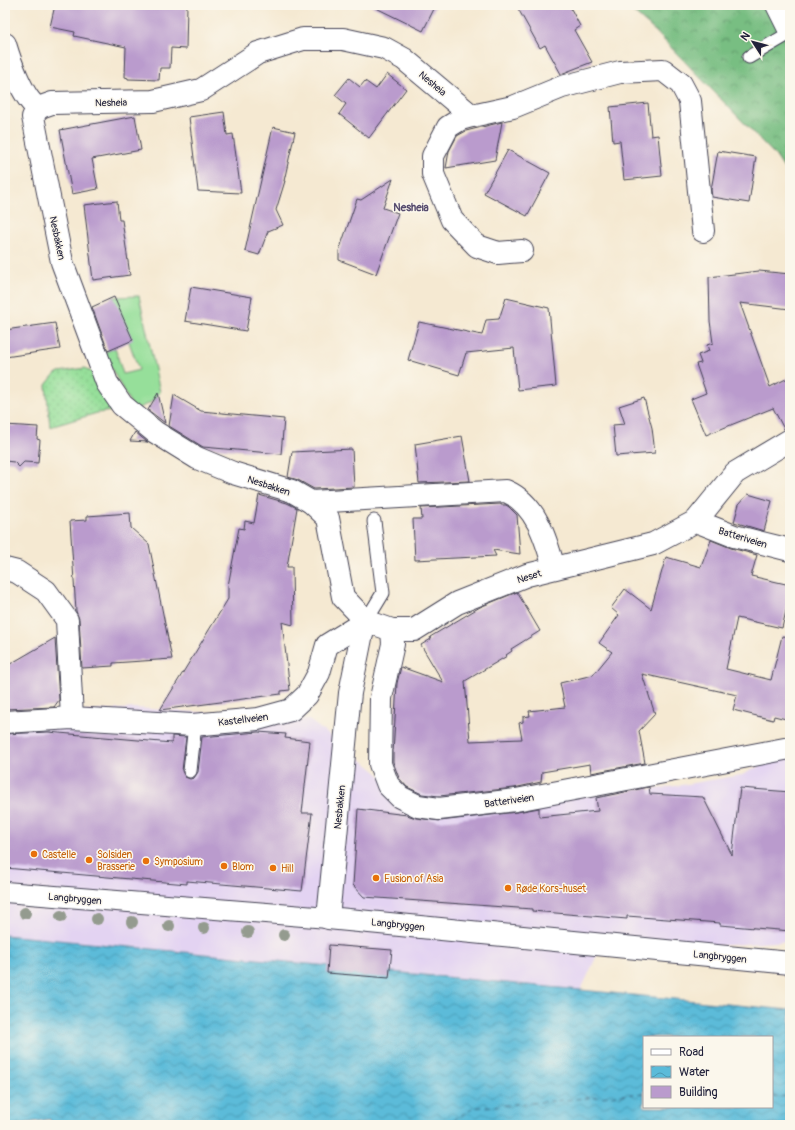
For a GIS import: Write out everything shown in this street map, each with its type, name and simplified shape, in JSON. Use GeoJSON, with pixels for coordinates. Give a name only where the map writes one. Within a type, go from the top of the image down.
{"type":"FeatureCollection","features":[{"type":"Feature","properties":{"kind":"street"},"geometry":{"type":"LineString","coordinates":[[777,5],[790,32]]}},
{"type":"Feature","properties":{"kind":"street","name":"Nesheia"},"geometry":{"type":"LineString","coordinates":[[38,108],[52,103],[153,101],[201,90],[258,54],[303,39],[343,39],[384,48],[404,59],[472,116]]}},
{"type":"Feature","properties":{"kind":"street"},"geometry":{"type":"LineString","coordinates":[[5,44],[11,65],[32,104],[38,108]]}},
{"type":"Feature","properties":{"kind":"street"},"geometry":{"type":"LineString","coordinates":[[522,251],[498,253],[478,246],[452,220],[433,174],[433,156],[448,127],[461,119],[513,107],[562,87],[620,72],[658,69],[663,70],[681,84],[690,101],[703,231]]}},
{"type":"Feature","properties":{"kind":"street","name":"Nesbakken"},"geometry":{"type":"LineString","coordinates":[[38,108],[33,117],[62,262],[107,382],[122,405],[155,432],[197,458],[233,473],[292,491],[311,502],[328,518],[343,597],[366,621],[350,693],[328,918]]}},
{"type":"Feature","properties":{"kind":"street"},"geometry":{"type":"LineString","coordinates":[[696,520],[735,473],[790,440]]}},
{"type":"Feature","properties":{"kind":"street"},"geometry":{"type":"LineString","coordinates":[[311,502],[506,491],[516,495],[535,517],[546,540],[554,568]]}},
{"type":"Feature","properties":{"kind":"street","name":"Batteriveien"},"geometry":{"type":"LineString","coordinates":[[696,520],[734,536],[790,550]]}},
{"type":"Feature","properties":{"kind":"street","name":"Neset"},"geometry":{"type":"LineString","coordinates":[[366,621],[392,630],[414,630],[457,603],[527,575],[653,544],[696,520]]}},
{"type":"Feature","properties":{"kind":"street"},"geometry":{"type":"LineString","coordinates":[[5,569],[17,572],[46,590],[67,620],[72,718]]}},
{"type":"Feature","properties":{"kind":"street","name":"Kastellveien"},"geometry":{"type":"LineString","coordinates":[[5,722],[72,718],[195,724],[258,719],[292,710],[307,695],[319,673],[327,645],[366,621]]}},
{"type":"Feature","properties":{"kind":"street","name":"Batteriveien"},"geometry":{"type":"LineString","coordinates":[[392,630],[393,644],[381,698],[380,764],[388,785],[400,798],[418,806],[439,809],[516,800],[790,748]]}},
{"type":"Feature","properties":{"kind":"street","name":"Langbryggen"},"geometry":{"type":"LineString","coordinates":[[5,892],[328,918],[790,962]]}},
{"type":"Feature","properties":{"kind":"lane"},"geometry":{"type":"LineString","coordinates":[[749,57],[790,32]]}},
{"type":"Feature","properties":{"kind":"lane"},"geometry":{"type":"LineString","coordinates":[[366,621],[383,593],[374,522]]}},
{"type":"Feature","properties":{"kind":"lane"},"geometry":{"type":"LineString","coordinates":[[190,771],[195,724]]}},
{"type":"Feature","properties":{"kind":"shaded area"},"geometry":{"type":"Polygon","coordinates":[[[135,708],[309,720],[351,751],[398,790],[558,799],[657,789],[742,775],[790,750],[790,941],[599,951],[581,990],[5,935],[5,717],[135,708]]]}},
{"type":"Feature","properties":{"kind":"green space"},"geometry":{"type":"Polygon","coordinates":[[[625,5],[767,5],[790,40],[790,178],[775,155],[655,31],[625,5]]]}},
{"type":"Feature","properties":{"kind":"green space"},"geometry":{"type":"Polygon","coordinates":[[[139,296],[160,392],[150,403],[134,410],[103,353],[115,348],[123,374],[139,370],[113,297],[139,296]]]}},
{"type":"Feature","properties":{"kind":"green space"},"geometry":{"type":"Polygon","coordinates":[[[85,368],[98,376],[105,399],[112,411],[97,413],[50,427],[46,385],[54,375],[59,372],[85,368]]]}},
{"type":"Feature","properties":{"kind":"water"},"geometry":{"type":"Polygon","coordinates":[[[5,935],[790,1010],[790,1125],[89,1125],[88,1122],[75,1125],[52,1125],[50,1119],[15,1125],[5,1125],[5,935]]]}},
{"type":"Feature","properties":{"kind":"building"},"geometry":{"type":"Polygon","coordinates":[[[55,5],[187,5],[186,49],[171,48],[170,68],[160,68],[159,80],[128,79],[125,77],[126,47],[74,36],[75,32],[50,27],[55,5]]]}},
{"type":"Feature","properties":{"kind":"building"},"geometry":{"type":"Polygon","coordinates":[[[370,5],[436,5],[423,31],[370,5]]]}},
{"type":"Feature","properties":{"kind":"building"},"geometry":{"type":"Polygon","coordinates":[[[516,5],[569,5],[580,26],[574,30],[592,62],[561,74],[545,45],[540,48],[516,5]]]}},
{"type":"Feature","properties":{"kind":"building"},"geometry":{"type":"Polygon","coordinates":[[[387,74],[406,89],[369,138],[339,114],[346,104],[335,95],[349,78],[360,87],[365,81],[376,89],[387,74]]]}},
{"type":"Feature","properties":{"kind":"building"},"geometry":{"type":"Polygon","coordinates":[[[648,103],[651,136],[658,135],[662,176],[624,180],[620,141],[613,142],[610,107],[648,103]]]}},
{"type":"Feature","properties":{"kind":"building"},"geometry":{"type":"Polygon","coordinates":[[[224,112],[227,135],[233,134],[241,193],[198,191],[189,117],[224,112]]]}},
{"type":"Feature","properties":{"kind":"building"},"geometry":{"type":"Polygon","coordinates":[[[135,116],[141,150],[92,159],[98,189],[72,194],[60,130],[135,116]]]}},
{"type":"Feature","properties":{"kind":"building"},"geometry":{"type":"Polygon","coordinates":[[[502,122],[495,160],[446,168],[449,151],[457,136],[466,131],[502,122]]]}},
{"type":"Feature","properties":{"kind":"building"},"geometry":{"type":"Polygon","coordinates":[[[273,127],[295,132],[285,181],[276,210],[283,225],[268,231],[259,255],[245,251],[273,127]]]}},
{"type":"Feature","properties":{"kind":"building"},"geometry":{"type":"Polygon","coordinates":[[[508,150],[550,173],[527,216],[484,193],[508,150]]]}},
{"type":"Feature","properties":{"kind":"building"},"geometry":{"type":"Polygon","coordinates":[[[718,151],[756,157],[749,203],[712,197],[711,190],[718,151]]]}},
{"type":"Feature","properties":{"kind":"building"},"geometry":{"type":"Polygon","coordinates":[[[393,179],[383,208],[398,213],[376,274],[339,260],[339,251],[357,199],[361,200],[393,179]]]}},
{"type":"Feature","properties":{"kind":"building"},"geometry":{"type":"Polygon","coordinates":[[[117,201],[119,220],[122,220],[130,275],[93,280],[84,205],[117,201]]]}},
{"type":"Feature","properties":{"kind":"building"},"geometry":{"type":"Polygon","coordinates":[[[759,271],[790,274],[790,309],[740,303],[770,387],[790,377],[790,428],[784,429],[773,408],[706,435],[691,399],[706,393],[696,364],[701,363],[698,355],[709,351],[707,345],[713,343],[710,321],[709,277],[759,271]]]}},
{"type":"Feature","properties":{"kind":"building"},"geometry":{"type":"Polygon","coordinates":[[[191,287],[252,297],[246,331],[185,321],[191,287]]]}},
{"type":"Feature","properties":{"kind":"building"},"geometry":{"type":"Polygon","coordinates":[[[114,297],[133,340],[108,351],[92,307],[114,297]]]}},
{"type":"Feature","properties":{"kind":"building"},"geometry":{"type":"Polygon","coordinates":[[[506,298],[549,308],[556,386],[518,390],[514,348],[466,353],[459,375],[408,360],[419,322],[482,335],[486,320],[499,319],[506,298]]]}},
{"type":"Feature","properties":{"kind":"building"},"geometry":{"type":"Polygon","coordinates":[[[55,323],[60,349],[5,357],[5,330],[55,323]]]}},
{"type":"Feature","properties":{"kind":"building"},"geometry":{"type":"Polygon","coordinates":[[[158,393],[165,423],[148,410],[158,393]]]}},
{"type":"Feature","properties":{"kind":"building"},"geometry":{"type":"Polygon","coordinates":[[[174,395],[201,411],[284,419],[281,454],[203,447],[169,426],[174,395]]]}},
{"type":"Feature","properties":{"kind":"building"},"geometry":{"type":"Polygon","coordinates":[[[644,398],[652,428],[655,453],[616,456],[613,425],[625,424],[619,406],[644,398]]]}},
{"type":"Feature","properties":{"kind":"building"},"geometry":{"type":"Polygon","coordinates":[[[5,425],[38,427],[37,439],[40,440],[38,463],[24,462],[19,467],[14,462],[5,461],[5,425]]]}},
{"type":"Feature","properties":{"kind":"building"},"geometry":{"type":"Polygon","coordinates":[[[135,432],[147,442],[130,441],[135,432]]]}},
{"type":"Feature","properties":{"kind":"building"},"geometry":{"type":"Polygon","coordinates":[[[462,436],[470,481],[419,483],[415,444],[462,436]]]}},
{"type":"Feature","properties":{"kind":"building"},"geometry":{"type":"Polygon","coordinates":[[[352,449],[354,487],[314,489],[298,480],[288,477],[292,452],[352,449]]]}},
{"type":"Feature","properties":{"kind":"building"},"geometry":{"type":"Polygon","coordinates":[[[748,494],[772,501],[764,531],[734,522],[739,504],[748,494]]]}},
{"type":"Feature","properties":{"kind":"building"},"geometry":{"type":"Polygon","coordinates":[[[259,495],[287,503],[297,508],[287,567],[292,567],[293,625],[282,622],[290,690],[281,691],[281,694],[160,710],[228,599],[228,586],[239,528],[244,529],[245,521],[254,523],[259,495]]]}},
{"type":"Feature","properties":{"kind":"building"},"geometry":{"type":"Polygon","coordinates":[[[501,504],[509,507],[517,515],[520,554],[493,550],[496,556],[415,560],[413,519],[422,519],[421,508],[501,504]]]}},
{"type":"Feature","properties":{"kind":"building"},"geometry":{"type":"Polygon","coordinates":[[[130,513],[131,528],[149,544],[172,659],[113,663],[113,666],[82,668],[79,619],[76,611],[70,521],[87,520],[87,516],[130,513]]]}},
{"type":"Feature","properties":{"kind":"building"},"geometry":{"type":"Polygon","coordinates":[[[711,540],[731,548],[757,555],[751,576],[790,585],[790,594],[782,628],[737,618],[726,669],[771,680],[782,636],[790,637],[790,720],[774,716],[773,720],[733,710],[737,695],[642,674],[655,714],[639,731],[645,763],[591,773],[590,764],[542,772],[541,782],[514,788],[439,796],[422,794],[407,787],[399,778],[393,762],[393,754],[397,683],[401,667],[443,682],[421,645],[431,639],[430,637],[480,607],[517,592],[540,631],[511,649],[512,651],[506,655],[507,656],[465,681],[470,741],[522,739],[519,723],[523,722],[523,717],[530,716],[529,711],[565,707],[560,683],[593,675],[612,652],[599,643],[619,615],[611,608],[625,589],[651,609],[666,557],[701,567],[711,540]]]}},
{"type":"Feature","properties":{"kind":"building"},"geometry":{"type":"Polygon","coordinates":[[[55,638],[59,700],[54,707],[5,709],[5,667],[55,638]]]}},
{"type":"Feature","properties":{"kind":"building"},"geometry":{"type":"Polygon","coordinates":[[[48,732],[172,743],[172,736],[186,737],[182,771],[185,777],[190,779],[194,778],[198,772],[202,737],[258,732],[286,734],[285,738],[310,741],[302,813],[312,813],[302,891],[187,881],[187,884],[5,868],[5,734],[48,732]]]}},
{"type":"Feature","properties":{"kind":"building"},"geometry":{"type":"Polygon","coordinates":[[[649,787],[650,794],[703,797],[732,855],[740,788],[790,792],[790,931],[720,925],[720,923],[627,916],[627,919],[532,911],[532,909],[364,897],[353,885],[358,809],[440,821],[539,808],[539,817],[598,811],[596,798],[649,787]]]}},
{"type":"Feature","properties":{"kind":"building"},"geometry":{"type":"Polygon","coordinates":[[[329,945],[392,950],[389,978],[327,973],[329,945]]]}},
{"type":"Feature","properties":{"kind":"ferry route"},"geometry":{"type":"LineString","coordinates":[[446,1125],[472,1108],[643,1093]]}},
{"type":"Feature","properties":{"kind":"ferry route"},"geometry":{"type":"LineString","coordinates":[[773,1096],[790,1097]]}},
{"type":"Feature","properties":{"kind":"place","name":"Castelle"},"geometry":{"type":"Point","coordinates":[34,854]}},
{"type":"Feature","properties":{"kind":"place","name":"Solsiden Brasserie"},"geometry":{"type":"Point","coordinates":[89,860]}},
{"type":"Feature","properties":{"kind":"place","name":"Symposium"},"geometry":{"type":"Point","coordinates":[146,861]}},
{"type":"Feature","properties":{"kind":"place","name":"Blom"},"geometry":{"type":"Point","coordinates":[224,866]}},
{"type":"Feature","properties":{"kind":"place","name":"Hill"},"geometry":{"type":"Point","coordinates":[273,868]}},
{"type":"Feature","properties":{"kind":"place","name":"Fusion of Asia"},"geometry":{"type":"Point","coordinates":[376,878]}},
{"type":"Feature","properties":{"kind":"place","name":"Røde Kors-huset"},"geometry":{"type":"Point","coordinates":[508,888]}},
{"type":"Feature","properties":{"kind":"district","name":"Nesheia"},"geometry":{"type":"Point","coordinates":[411,207]}}]}
